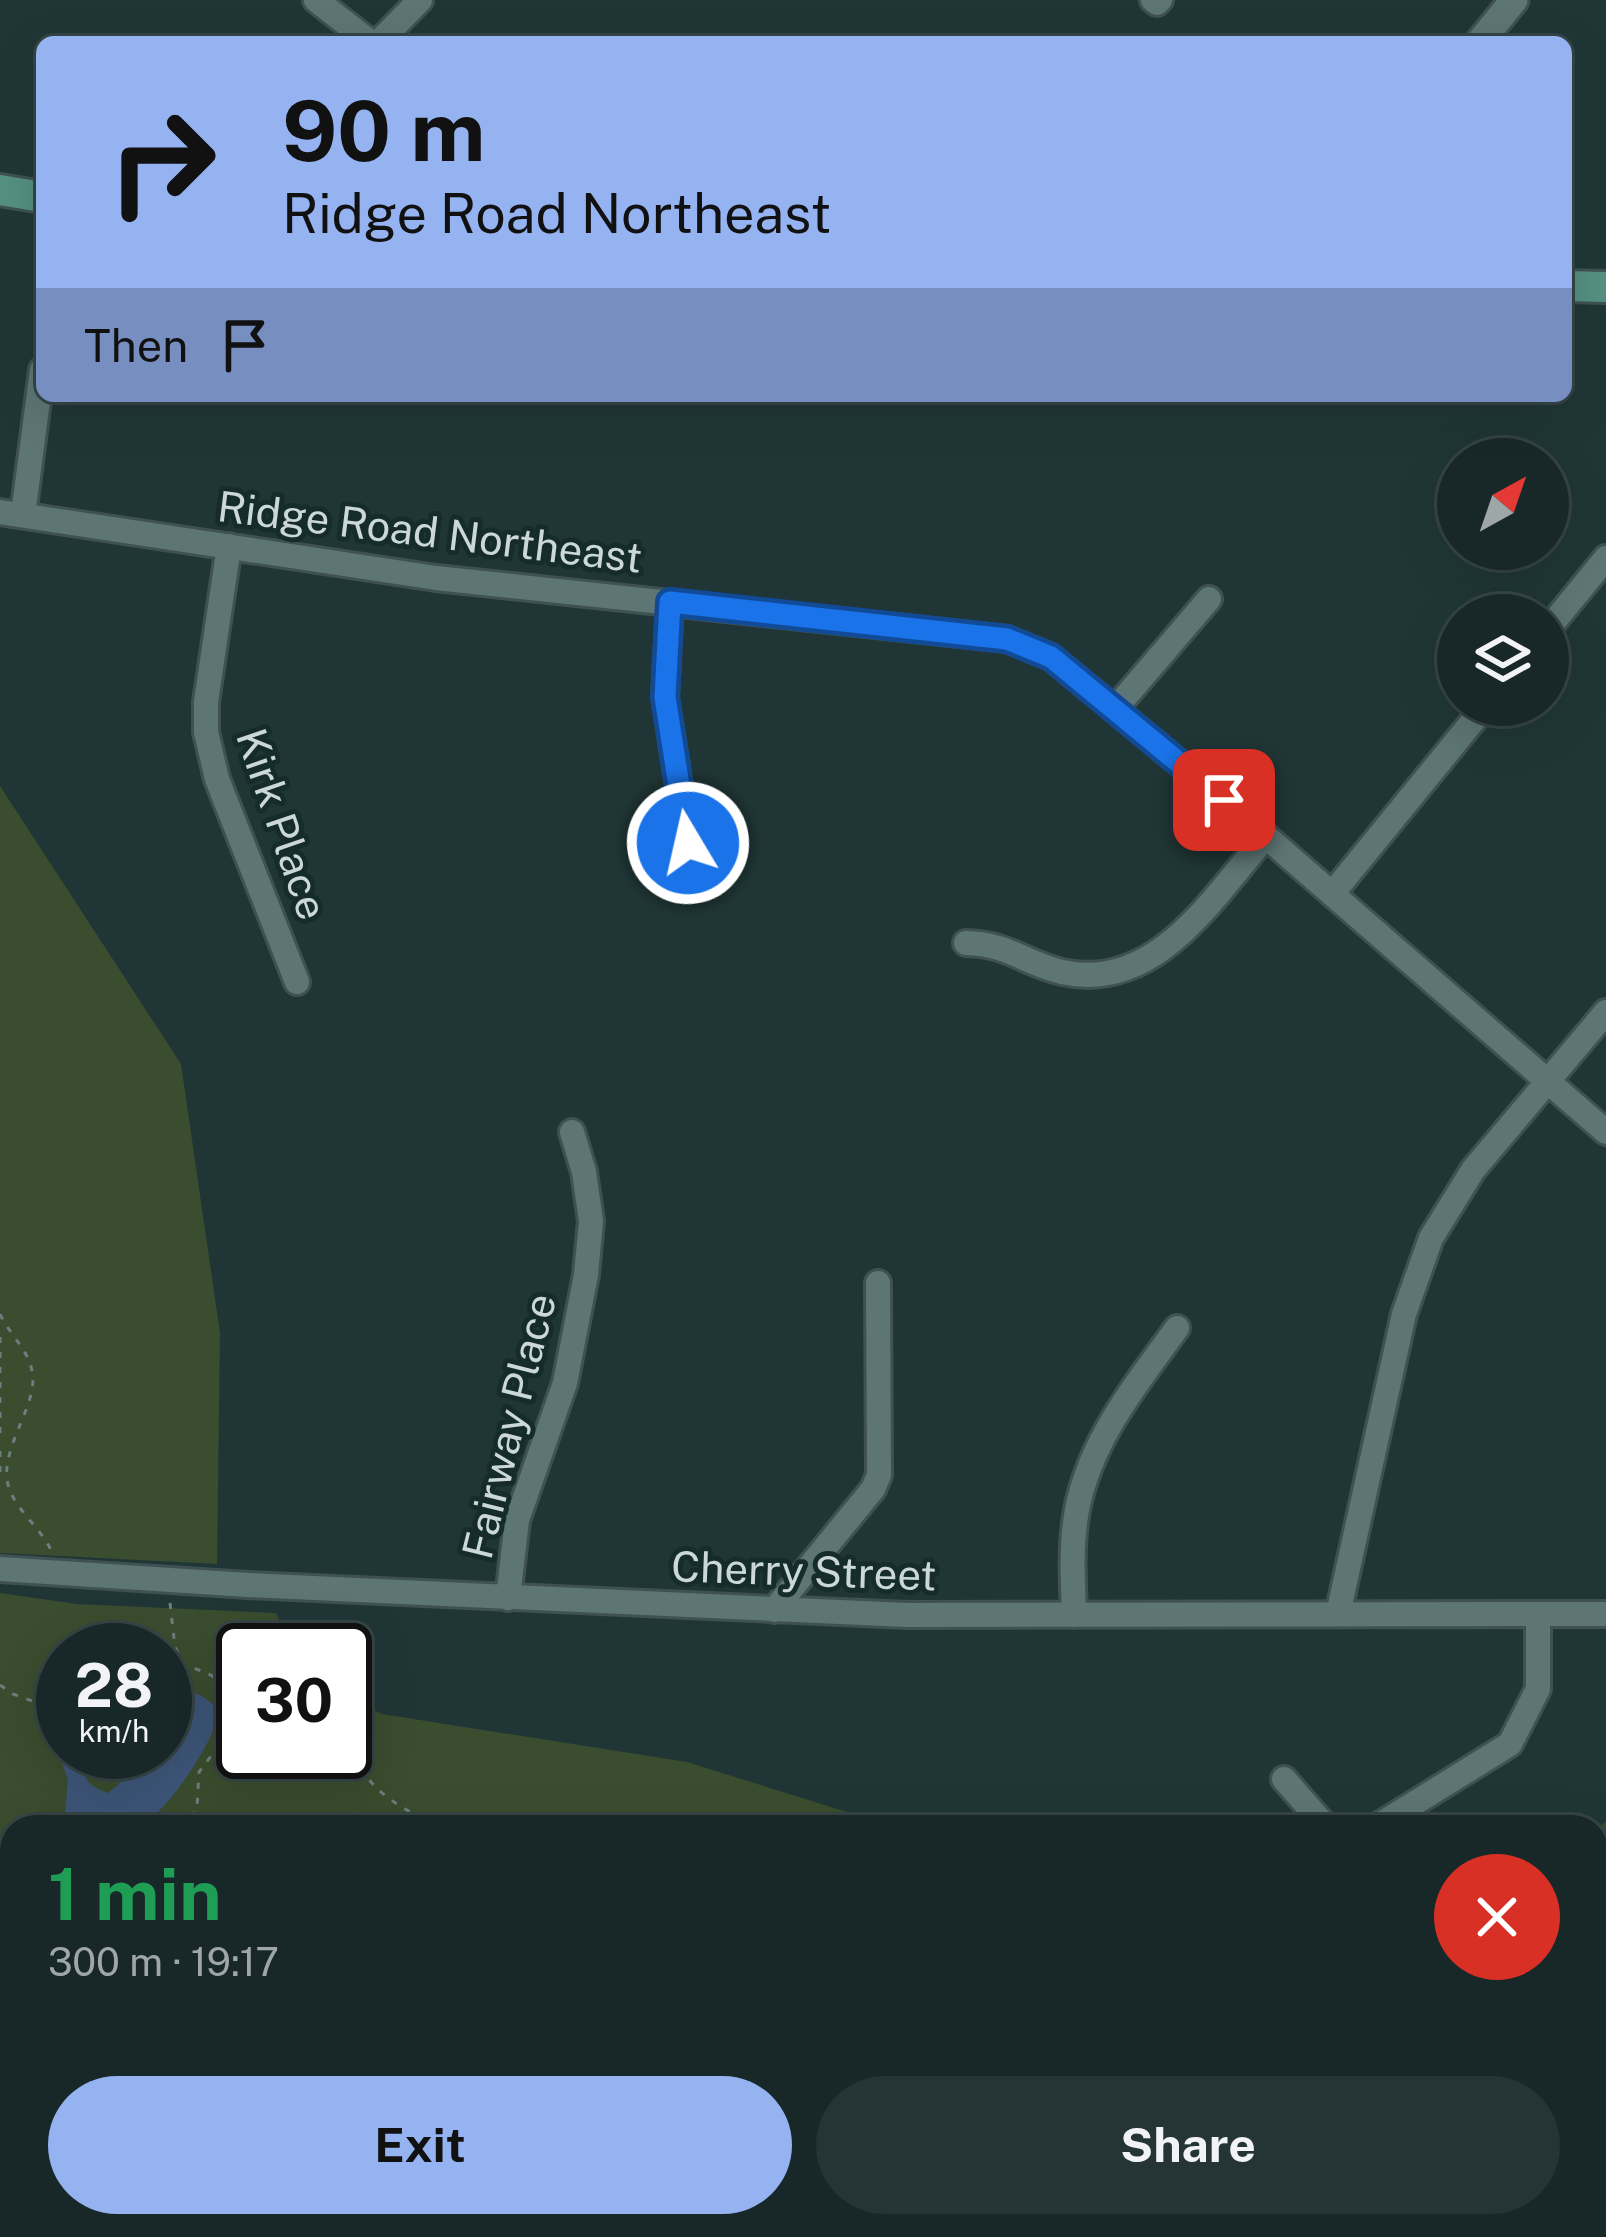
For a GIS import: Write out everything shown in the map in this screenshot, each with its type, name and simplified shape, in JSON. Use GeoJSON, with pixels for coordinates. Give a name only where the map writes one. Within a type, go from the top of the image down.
{"type":"FeatureCollection","features":[{"type":"Feature","properties":{"kind":"main road"},"geometry":{"type":"LineString","coordinates":[[0,190],[36,195]]}},
{"type":"Feature","properties":{"kind":"main road"},"geometry":{"type":"LineString","coordinates":[[1572,286],[1606,287]]}},
{"type":"Feature","properties":{"kind":"street"},"geometry":{"type":"LineString","coordinates":[[316,0],[362,36]]}},
{"type":"Feature","properties":{"kind":"street"},"geometry":{"type":"LineString","coordinates":[[386,36],[420,0]]}},
{"type":"Feature","properties":{"kind":"street"},"geometry":{"type":"LineString","coordinates":[[1485,36],[1514,0]]}},
{"type":"Feature","properties":{"kind":"street"},"geometry":{"type":"LineString","coordinates":[[11,513],[36,398]]}},
{"type":"Feature","properties":{"kind":"street","name":"Ridge Road Northeast"},"geometry":{"type":"LineString","coordinates":[[11,513],[436,578],[1007,639],[1051,657],[1115,709],[1606,1132]]}},
{"type":"Feature","properties":{"kind":"street","name":"Kirk Place"},"geometry":{"type":"LineString","coordinates":[[229,546],[206,702],[206,732],[217,779],[297,982]]}},
{"type":"Feature","properties":{"kind":"street"},"geometry":{"type":"LineString","coordinates":[[1569,603],[1606,558]]}},
{"type":"Feature","properties":{"kind":"street"},"geometry":{"type":"LineString","coordinates":[[1115,709],[1209,598]]}},
{"type":"Feature","properties":{"kind":"street"},"geometry":{"type":"LineString","coordinates":[[670,602],[665,697],[688,843]]}},
{"type":"Feature","properties":{"kind":"street"},"geometry":{"type":"LineString","coordinates":[[1332,894],[1469,726]]}},
{"type":"Feature","properties":{"kind":"street"},"geometry":{"type":"LineString","coordinates":[[966,943],[994,944],[1060,972],[1085,975],[1134,967],[1173,942],[1266,836]]}},
{"type":"Feature","properties":{"kind":"street"},"geometry":{"type":"LineString","coordinates":[[1337,1614],[1416,1276],[1450,1203],[1606,1012]]}},
{"type":"Feature","properties":{"kind":"street","name":"Fairway Place"},"geometry":{"type":"LineString","coordinates":[[508,1598],[514,1534],[565,1383],[586,1275],[591,1221],[572,1132]]}},
{"type":"Feature","properties":{"kind":"street"},"geometry":{"type":"LineString","coordinates":[[774,1610],[873,1489],[879,1475],[878,1283]]}},
{"type":"Feature","properties":{"kind":"street"},"geometry":{"type":"LineString","coordinates":[[1074,1615],[1072,1552],[1084,1483],[1114,1418],[1177,1328]]}},
{"type":"Feature","properties":{"kind":"street","name":"Cherry Street"},"geometry":{"type":"LineString","coordinates":[[1,1569],[774,1610],[1606,1614]]}},
{"type":"Feature","properties":{"kind":"street"},"geometry":{"type":"LineString","coordinates":[[1395,1815],[1510,1744],[1538,1689],[1538,1614]]}},
{"type":"Feature","properties":{"kind":"street"},"geometry":{"type":"LineString","coordinates":[[1284,1779],[1316,1815]]}},
{"type":"Feature","properties":{"kind":"path"},"geometry":{"type":"LineString","coordinates":[[0,1314],[33,1372],[33,1391],[22,1413],[7,1479],[28,1518],[45,1537],[55,1572]]}},
{"type":"Feature","properties":{"kind":"path"},"geometry":{"type":"LineString","coordinates":[[0,1337],[0,1440]]}},
{"type":"Feature","properties":{"kind":"path"},"geometry":{"type":"LineString","coordinates":[[0,1451],[0,1474]]}},
{"type":"Feature","properties":{"kind":"path"},"geometry":{"type":"LineString","coordinates":[[168,1579],[173,1623]]}},
{"type":"Feature","properties":{"kind":"path"},"geometry":{"type":"LineString","coordinates":[[0,1685],[36,1702]]}},
{"type":"Feature","properties":{"kind":"path"},"geometry":{"type":"LineString","coordinates":[[193,1815],[199,1772],[216,1750]]}},
{"type":"Feature","properties":{"kind":"path"},"geometry":{"type":"LineString","coordinates":[[370,1779],[416,1815]]}},
{"type":"Feature","properties":{"kind":"green space"},"geometry":{"type":"Polygon","coordinates":[[[0,786],[181,1064],[220,1333],[217,1564],[0,1553],[0,786]]]}},
{"type":"Feature","properties":{"kind":"green space"},"geometry":{"type":"Polygon","coordinates":[[[0,1593],[77,1604],[276,1613],[280,1623],[216,1623],[216,1779],[372,1779],[372,1709],[687,1762],[857,1815],[0,1815],[0,1593]]]}},
{"type":"Feature","properties":{"kind":"water"},"geometry":{"type":"Polygon","coordinates":[[[192,1693],[210,1702],[216,1712],[211,1734],[194,1766],[192,1693]]]}},
{"type":"Feature","properties":{"kind":"water"},"geometry":{"type":"Polygon","coordinates":[[[68,1779],[87,1779],[108,1793],[125,1779],[185,1779],[153,1815],[65,1815],[68,1779]]]}},
{"type":"Feature","properties":{"kind":"route"},"geometry":{"type":"LineString","coordinates":[[688,843],[665,697],[670,602],[1030,645],[1051,657],[1224,800]]}}]}
